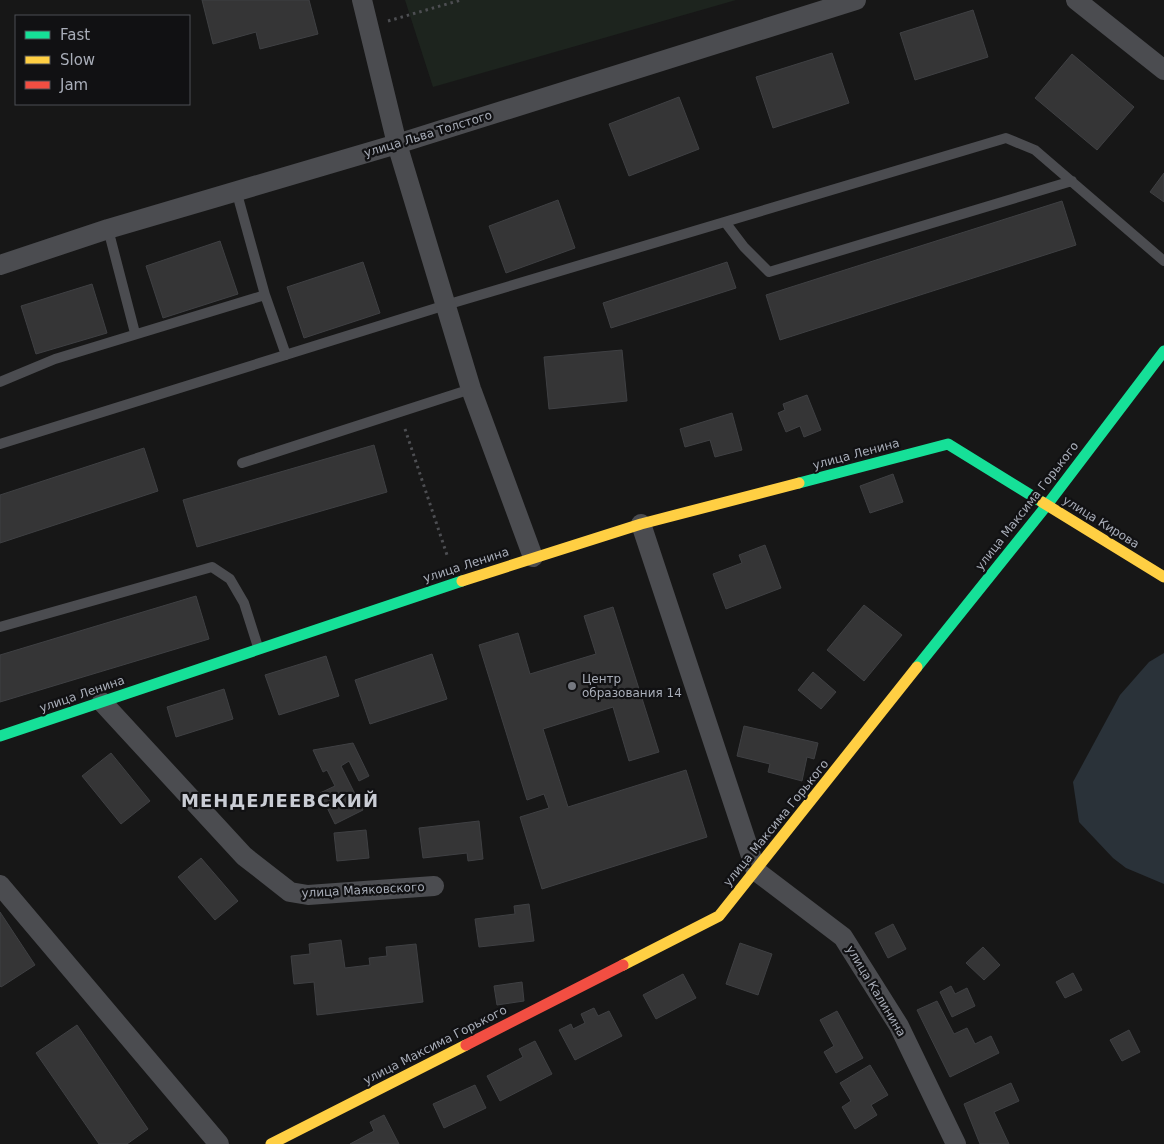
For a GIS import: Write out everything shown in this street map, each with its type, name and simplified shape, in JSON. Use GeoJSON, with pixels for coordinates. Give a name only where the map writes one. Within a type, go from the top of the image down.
{"type":"FeatureCollection","features":[{"type":"Feature","properties":{"kind":"street"},"geometry":{"type":"LineString","coordinates":[[362,0],[398,144],[471,389],[533,557]]}},
{"type":"Feature","properties":{"kind":"street","name":"улица Льва Толстого"},"geometry":{"type":"LineString","coordinates":[[0,265],[108,229],[398,144],[856,0]]}},
{"type":"Feature","properties":{"kind":"street"},"geometry":{"type":"LineString","coordinates":[[1076,0],[1164,70]]}},
{"type":"Feature","properties":{"kind":"street","name":"улица Максима Горького"},"geometry":{"type":"LineString","coordinates":[[271,1144],[719,916],[1046,505],[1164,351]]}},
{"type":"Feature","properties":{"kind":"street","name":"улица Кирова"},"geometry":{"type":"LineString","coordinates":[[948,444],[1164,577]]}},
{"type":"Feature","properties":{"kind":"street","name":"улица Ленина"},"geometry":{"type":"LineString","coordinates":[[0,736],[533,557],[642,524],[948,444]]}},
{"type":"Feature","properties":{"kind":"street"},"geometry":{"type":"LineString","coordinates":[[642,524],[756,871]]}},
{"type":"Feature","properties":{"kind":"street","name":"улица Маяковского"},"geometry":{"type":"LineString","coordinates":[[102,702],[244,856],[290,892],[308,895],[434,886]]}},
{"type":"Feature","properties":{"kind":"street","name":"улица Калинина"},"geometry":{"type":"LineString","coordinates":[[756,871],[844,936],[899,1026],[956,1144]]}},
{"type":"Feature","properties":{"kind":"street"},"geometry":{"type":"LineString","coordinates":[[0,885],[219,1144]]}},
{"type":"Feature","properties":{"kind":"lane"},"geometry":{"type":"LineString","coordinates":[[0,444],[446,305],[1006,138],[1035,150],[1164,261]]}},
{"type":"Feature","properties":{"kind":"lane"},"geometry":{"type":"LineString","coordinates":[[725,222],[744,247],[770,272],[1072,181]]}},
{"type":"Feature","properties":{"kind":"lane"},"geometry":{"type":"LineString","coordinates":[[236,190],[265,295],[286,355]]}},
{"type":"Feature","properties":{"kind":"lane"},"geometry":{"type":"LineString","coordinates":[[108,229],[135,333]]}},
{"type":"Feature","properties":{"kind":"lane"},"geometry":{"type":"LineString","coordinates":[[0,382],[54,359],[265,295]]}},
{"type":"Feature","properties":{"kind":"lane"},"geometry":{"type":"LineString","coordinates":[[242,464],[471,389]]}},
{"type":"Feature","properties":{"kind":"lane"},"geometry":{"type":"LineString","coordinates":[[0,627],[212,567],[230,578],[239,595],[259,649]]}},
{"type":"Feature","properties":{"kind":"path"},"geometry":{"type":"LineString","coordinates":[[369,27],[461,0]]}},
{"type":"Feature","properties":{"kind":"path"},"geometry":{"type":"LineString","coordinates":[[400,411],[456,583]]}},
{"type":"Feature","properties":{"kind":"shaded area"},"geometry":{"type":"Polygon","coordinates":[[[405,0],[736,0],[433,87],[405,0]]]}},
{"type":"Feature","properties":{"kind":"shaded area"},"geometry":{"type":"Polygon","coordinates":[[[1164,653],[1164,884],[1126,868],[1113,858],[1079,822],[1073,782],[1120,695],[1149,662],[1164,653]]]}},
{"type":"Feature","properties":{"kind":"building"},"geometry":{"type":"Polygon","coordinates":[[[202,0],[309,0],[318,34],[260,49],[256,32],[213,44],[202,0]]]}},
{"type":"Feature","properties":{"kind":"building"},"geometry":{"type":"Polygon","coordinates":[[[973,10],[988,57],[915,80],[900,33],[973,10]]]}},
{"type":"Feature","properties":{"kind":"building"},"geometry":{"type":"Polygon","coordinates":[[[832,53],[849,103],[773,128],[756,77],[832,53]]]}},
{"type":"Feature","properties":{"kind":"building"},"geometry":{"type":"Polygon","coordinates":[[[1072,54],[1134,107],[1097,150],[1035,98],[1072,54]]]}},
{"type":"Feature","properties":{"kind":"building"},"geometry":{"type":"Polygon","coordinates":[[[679,97],[699,149],[629,176],[609,124],[679,97]]]}},
{"type":"Feature","properties":{"kind":"building"},"geometry":{"type":"Polygon","coordinates":[[[1164,173],[1164,202],[1150,192],[1164,173]]]}},
{"type":"Feature","properties":{"kind":"building"},"geometry":{"type":"Polygon","coordinates":[[[558,200],[575,248],[506,273],[489,226],[558,200]]]}},
{"type":"Feature","properties":{"kind":"building"},"geometry":{"type":"Polygon","coordinates":[[[1062,201],[1076,245],[780,340],[766,295],[1062,201]]]}},
{"type":"Feature","properties":{"kind":"building"},"geometry":{"type":"Polygon","coordinates":[[[220,241],[238,294],[163,318],[146,266],[220,241]]]}},
{"type":"Feature","properties":{"kind":"building"},"geometry":{"type":"Polygon","coordinates":[[[363,262],[380,313],[304,338],[287,287],[363,262]]]}},
{"type":"Feature","properties":{"kind":"building"},"geometry":{"type":"Polygon","coordinates":[[[727,262],[736,288],[611,328],[603,303],[727,262]]]}},
{"type":"Feature","properties":{"kind":"building"},"geometry":{"type":"Polygon","coordinates":[[[92,284],[107,333],[36,354],[21,306],[92,284]]]}},
{"type":"Feature","properties":{"kind":"building"},"geometry":{"type":"Polygon","coordinates":[[[622,350],[627,401],[549,409],[544,357],[622,350]]]}},
{"type":"Feature","properties":{"kind":"building"},"geometry":{"type":"Polygon","coordinates":[[[807,395],[821,430],[804,437],[800,426],[786,432],[778,413],[785,410],[783,404],[807,395]]]}},
{"type":"Feature","properties":{"kind":"building"},"geometry":{"type":"Polygon","coordinates":[[[732,413],[742,450],[715,457],[710,440],[685,447],[680,429],[732,413]]]}},
{"type":"Feature","properties":{"kind":"building"},"geometry":{"type":"Polygon","coordinates":[[[374,445],[387,492],[197,547],[183,500],[374,445]]]}},
{"type":"Feature","properties":{"kind":"building"},"geometry":{"type":"Polygon","coordinates":[[[144,448],[158,491],[0,543],[0,495],[144,448]]]}},
{"type":"Feature","properties":{"kind":"building"},"geometry":{"type":"Polygon","coordinates":[[[893,474],[903,502],[870,513],[860,486],[893,474]]]}},
{"type":"Feature","properties":{"kind":"building"},"geometry":{"type":"Polygon","coordinates":[[[765,545],[781,588],[726,609],[713,574],[742,563],[739,555],[765,545]]]}},
{"type":"Feature","properties":{"kind":"building"},"geometry":{"type":"Polygon","coordinates":[[[196,596],[209,639],[0,702],[0,655],[196,596]]]}},
{"type":"Feature","properties":{"kind":"building"},"geometry":{"type":"Polygon","coordinates":[[[864,605],[902,635],[864,681],[827,650],[864,605]]]}},
{"type":"Feature","properties":{"kind":"building"},"geometry":{"type":"Polygon","coordinates":[[[613,607],[659,752],[629,761],[613,707],[543,729],[568,807],[686,770],[707,837],[542,889],[520,817],[549,808],[544,794],[527,800],[479,645],[518,633],[530,674],[596,654],[584,616],[613,607]]]}},
{"type":"Feature","properties":{"kind":"building"},"geometry":{"type":"Polygon","coordinates":[[[432,654],[447,699],[370,724],[355,680],[432,654]]]}},
{"type":"Feature","properties":{"kind":"building"},"geometry":{"type":"Polygon","coordinates":[[[326,656],[339,696],[279,715],[265,675],[326,656]]]}},
{"type":"Feature","properties":{"kind":"building"},"geometry":{"type":"Polygon","coordinates":[[[813,672],[836,692],[821,709],[798,690],[813,672]]]}},
{"type":"Feature","properties":{"kind":"building"},"geometry":{"type":"Polygon","coordinates":[[[224,689],[233,719],[176,737],[167,707],[224,689]]]}},
{"type":"Feature","properties":{"kind":"building"},"geometry":{"type":"Polygon","coordinates":[[[744,726],[818,743],[814,759],[807,757],[802,781],[768,772],[770,764],[737,756],[744,726]]]}},
{"type":"Feature","properties":{"kind":"building"},"geometry":{"type":"Polygon","coordinates":[[[353,743],[369,776],[359,781],[349,761],[341,766],[363,810],[335,824],[320,793],[335,786],[327,770],[323,772],[313,750],[353,743]]]}},
{"type":"Feature","properties":{"kind":"building"},"geometry":{"type":"Polygon","coordinates":[[[111,753],[150,801],[121,824],[82,776],[111,753]]]}},
{"type":"Feature","properties":{"kind":"building"},"geometry":{"type":"Polygon","coordinates":[[[479,821],[483,859],[468,861],[467,853],[423,858],[419,828],[479,821]]]}},
{"type":"Feature","properties":{"kind":"building"},"geometry":{"type":"Polygon","coordinates":[[[366,830],[369,858],[337,861],[334,833],[366,830]]]}},
{"type":"Feature","properties":{"kind":"building"},"geometry":{"type":"Polygon","coordinates":[[[201,858],[238,901],[215,920],[178,877],[201,858]]]}},
{"type":"Feature","properties":{"kind":"building"},"geometry":{"type":"Polygon","coordinates":[[[529,904],[534,941],[479,947],[475,919],[515,914],[514,906],[529,904]]]}},
{"type":"Feature","properties":{"kind":"building"},"geometry":{"type":"Polygon","coordinates":[[[0,912],[35,965],[1,987],[0,986],[0,912]]]}},
{"type":"Feature","properties":{"kind":"building"},"geometry":{"type":"Polygon","coordinates":[[[893,924],[906,949],[888,958],[875,933],[893,924]]]}},
{"type":"Feature","properties":{"kind":"building"},"geometry":{"type":"Polygon","coordinates":[[[341,940],[345,968],[370,965],[369,958],[387,956],[386,947],[416,944],[423,1002],[317,1015],[314,982],[294,984],[291,956],[310,954],[309,944],[341,940]]]}},
{"type":"Feature","properties":{"kind":"building"},"geometry":{"type":"Polygon","coordinates":[[[740,943],[772,954],[758,995],[726,984],[740,943]]]}},
{"type":"Feature","properties":{"kind":"building"},"geometry":{"type":"Polygon","coordinates":[[[983,947],[1000,965],[984,980],[966,963],[983,947]]]}},
{"type":"Feature","properties":{"kind":"building"},"geometry":{"type":"Polygon","coordinates":[[[1073,973],[1082,990],[1065,998],[1056,982],[1073,973]]]}},
{"type":"Feature","properties":{"kind":"building"},"geometry":{"type":"Polygon","coordinates":[[[683,974],[696,998],[656,1019],[643,995],[683,974]]]}},
{"type":"Feature","properties":{"kind":"building"},"geometry":{"type":"Polygon","coordinates":[[[522,982],[524,1001],[497,1005],[494,986],[522,982]]]}},
{"type":"Feature","properties":{"kind":"building"},"geometry":{"type":"Polygon","coordinates":[[[951,986],[955,994],[967,988],[975,1006],[952,1017],[940,992],[951,986]]]}},
{"type":"Feature","properties":{"kind":"building"},"geometry":{"type":"Polygon","coordinates":[[[937,1001],[954,1034],[967,1028],[975,1044],[991,1036],[999,1053],[950,1077],[917,1010],[937,1001]]]}},
{"type":"Feature","properties":{"kind":"building"},"geometry":{"type":"Polygon","coordinates":[[[594,1008],[598,1016],[609,1011],[622,1036],[575,1060],[559,1030],[571,1024],[573,1029],[585,1023],[581,1014],[594,1008]]]}},
{"type":"Feature","properties":{"kind":"building"},"geometry":{"type":"Polygon","coordinates":[[[837,1011],[863,1058],[836,1073],[824,1052],[834,1046],[820,1020],[837,1011]]]}},
{"type":"Feature","properties":{"kind":"building"},"geometry":{"type":"Polygon","coordinates":[[[77,1025],[148,1129],[127,1144],[99,1144],[36,1053],[77,1025]]]}},
{"type":"Feature","properties":{"kind":"building"},"geometry":{"type":"Polygon","coordinates":[[[1129,1030],[1140,1052],[1122,1061],[1110,1040],[1129,1030]]]}},
{"type":"Feature","properties":{"kind":"building"},"geometry":{"type":"Polygon","coordinates":[[[535,1041],[552,1074],[500,1101],[487,1076],[523,1057],[519,1049],[535,1041]]]}},
{"type":"Feature","properties":{"kind":"building"},"geometry":{"type":"Polygon","coordinates":[[[870,1065],[888,1095],[871,1105],[877,1115],[855,1129],[842,1107],[851,1101],[840,1083],[870,1065]]]}},
{"type":"Feature","properties":{"kind":"building"},"geometry":{"type":"Polygon","coordinates":[[[1011,1083],[1019,1101],[994,1112],[1009,1144],[980,1144],[964,1104],[1011,1083]]]}},
{"type":"Feature","properties":{"kind":"building"},"geometry":{"type":"Polygon","coordinates":[[[475,1085],[486,1108],[444,1128],[433,1104],[475,1085]]]}},
{"type":"Feature","properties":{"kind":"building"},"geometry":{"type":"Polygon","coordinates":[[[384,1115],[399,1144],[350,1144],[374,1131],[370,1122],[384,1115]]]}},
{"type":"Feature","properties":{"kind":"traffic: fast"},"geometry":{"type":"LineString","coordinates":[[917,667],[1047,505],[1164,351]]}},
{"type":"Feature","properties":{"kind":"traffic: fast"},"geometry":{"type":"LineString","coordinates":[[799,483],[948,444],[1042,502]]}},
{"type":"Feature","properties":{"kind":"traffic: fast"},"geometry":{"type":"LineString","coordinates":[[0,736],[462,581]]}},
{"type":"Feature","properties":{"kind":"traffic: slow"},"geometry":{"type":"LineString","coordinates":[[462,581],[641,524],[799,483]]}},
{"type":"Feature","properties":{"kind":"traffic: slow"},"geometry":{"type":"LineString","coordinates":[[1042,502],[1164,577]]}},
{"type":"Feature","properties":{"kind":"traffic: slow"},"geometry":{"type":"LineString","coordinates":[[623,965],[719,916],[917,667]]}},
{"type":"Feature","properties":{"kind":"traffic: slow"},"geometry":{"type":"LineString","coordinates":[[271,1144],[466,1045]]}},
{"type":"Feature","properties":{"kind":"traffic: jam"},"geometry":{"type":"LineString","coordinates":[[466,1045],[623,965]]}},
{"type":"Feature","properties":{"kind":"place","name":"Центр образования 14"},"geometry":{"type":"Point","coordinates":[572,686]}},
{"type":"Feature","properties":{"kind":"district","name":"МЕНДЕЛЕЕВСКИЙ"},"geometry":{"type":"Point","coordinates":[280,800]}}]}
